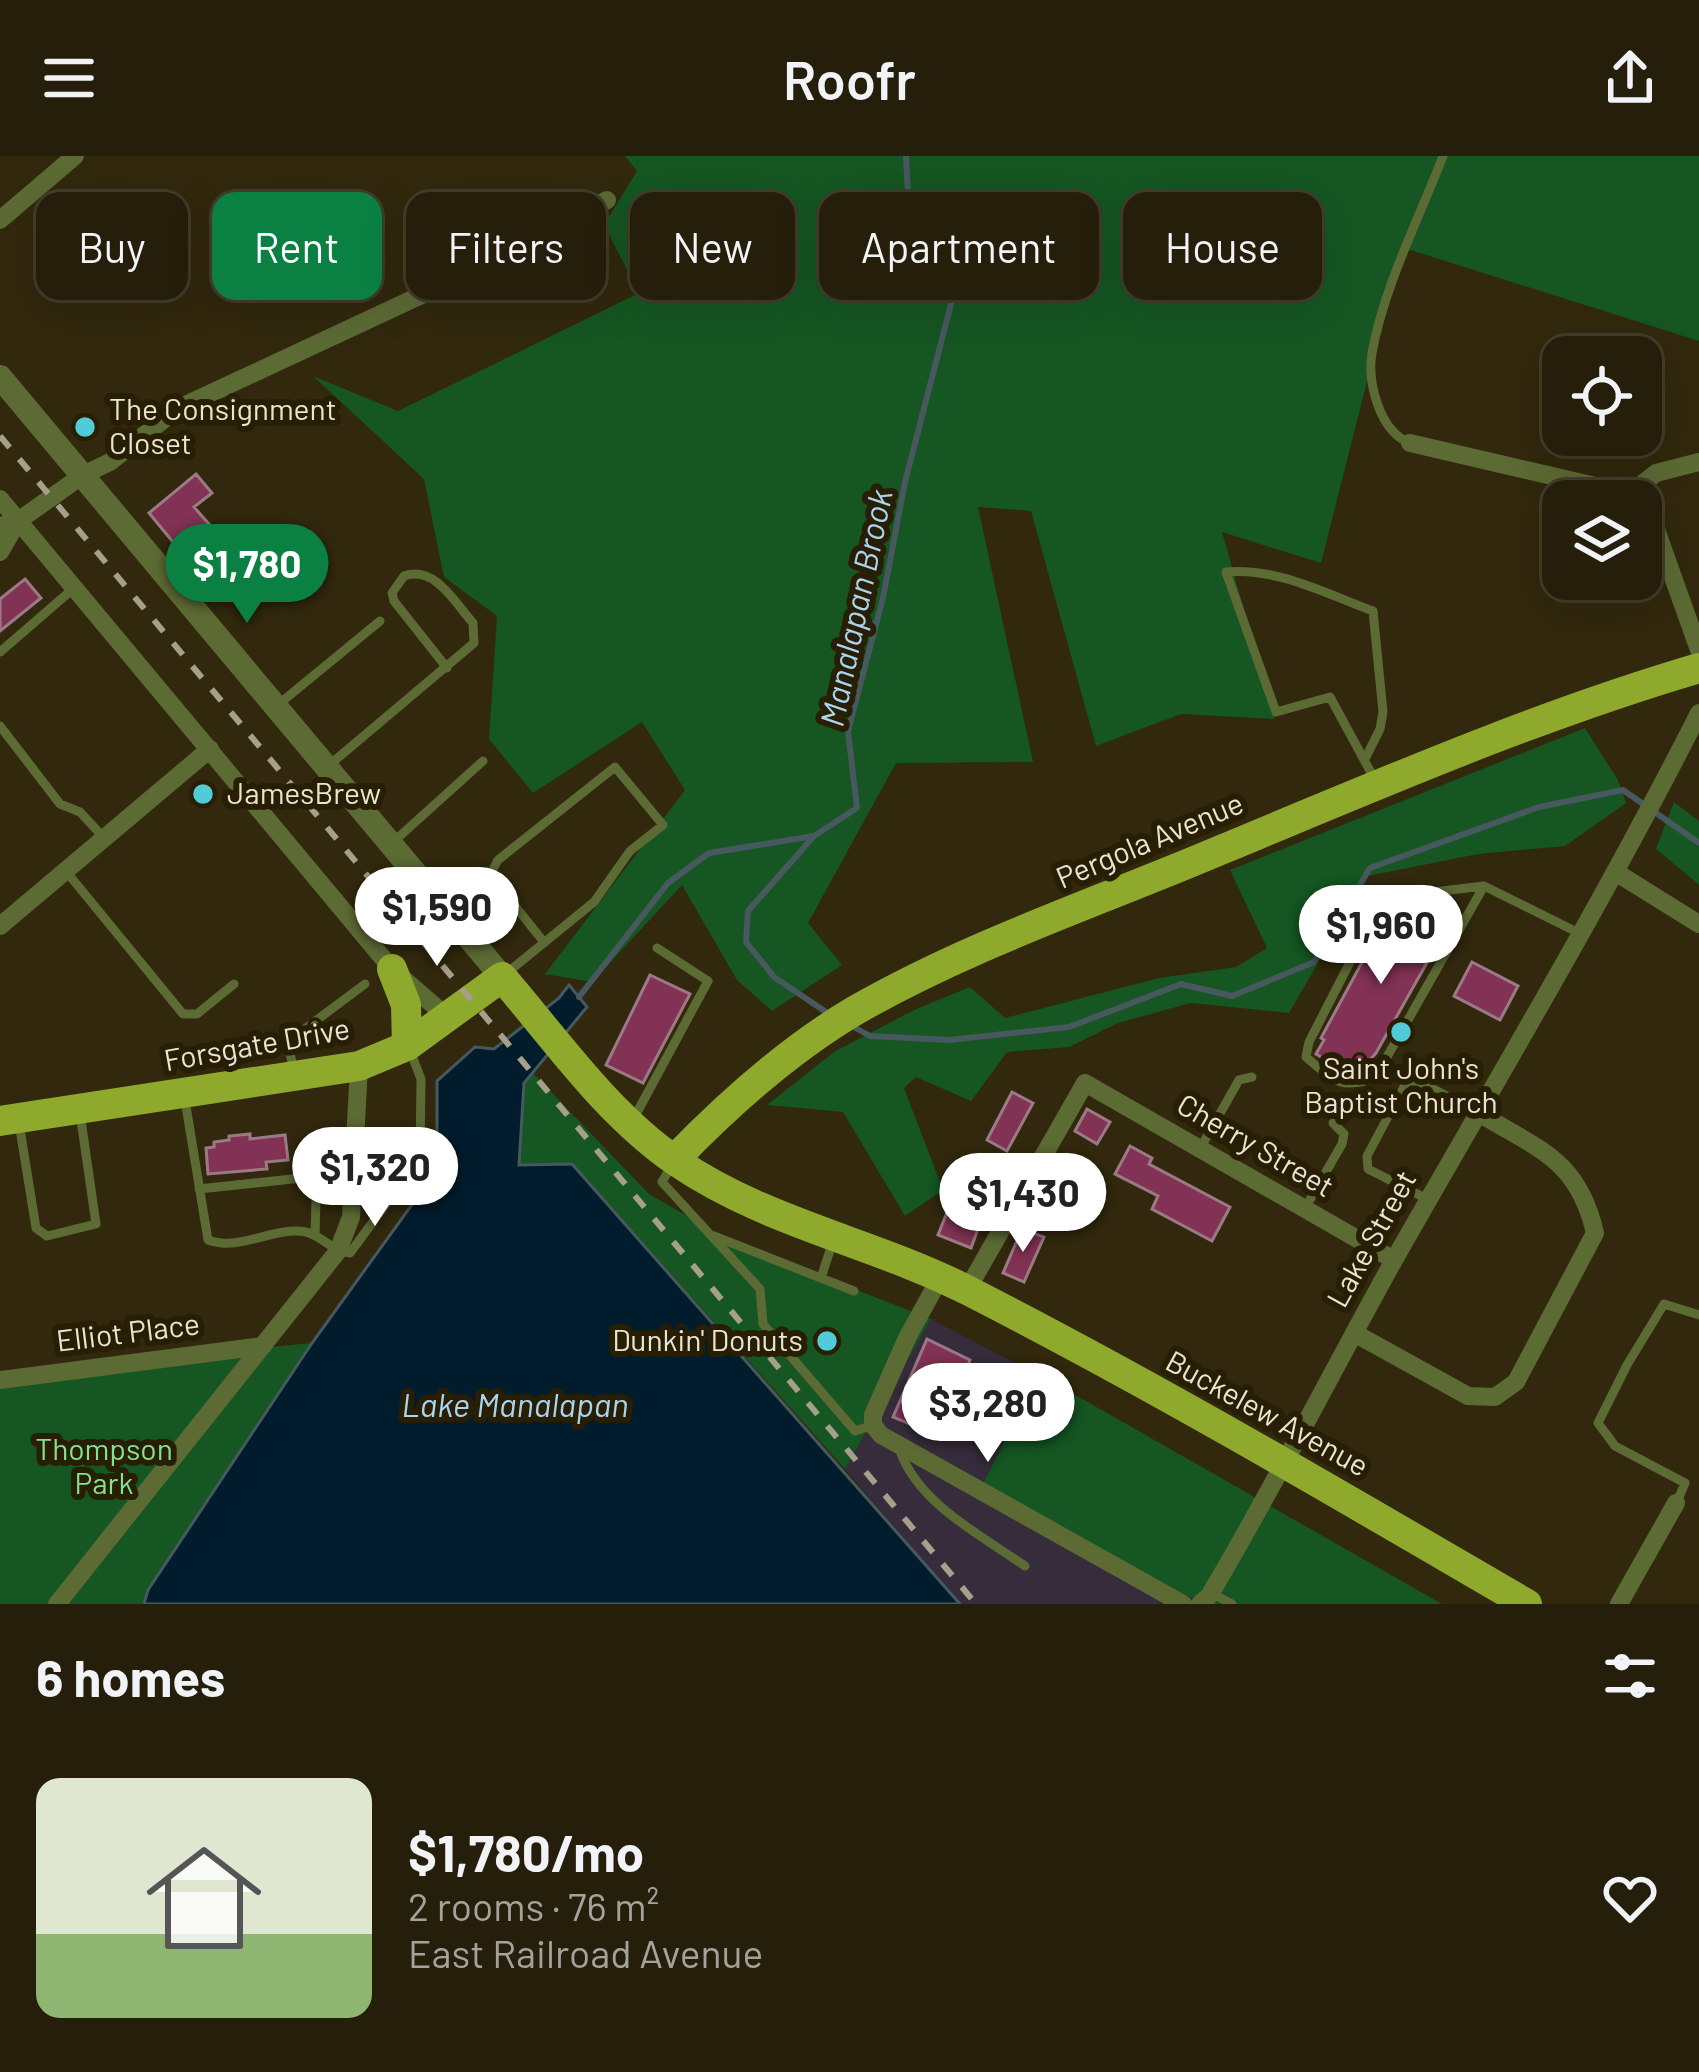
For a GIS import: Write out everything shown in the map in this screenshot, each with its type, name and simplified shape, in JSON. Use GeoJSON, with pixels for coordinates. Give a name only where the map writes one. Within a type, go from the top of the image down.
{"type":"FeatureCollection","features":[{"type":"Feature","properties":{"kind":"main road","name":"Pergola Avenue"},"geometry":{"type":"LineString","coordinates":[[674,1160],[721,1112],[812,1039],[953,962],[1371,771],[1699,668]]}},
{"type":"Feature","properties":{"kind":"main road"},"geometry":{"type":"LineString","coordinates":[[378,976],[406,1005],[406,1046]]}},
{"type":"Feature","properties":{"kind":"main road","name":"Buckelew Avenue"},"geometry":{"type":"LineString","coordinates":[[502,977],[631,1124],[674,1160],[738,1196],[954,1284],[1527,1604]]}},
{"type":"Feature","properties":{"kind":"main road","name":"Forsgate Drive"},"geometry":{"type":"LineString","coordinates":[[9,1119],[359,1066],[406,1046],[502,977]]}},
{"type":"Feature","properties":{"kind":"street"},"geometry":{"type":"LineString","coordinates":[[0,220],[75,156]]}},
{"type":"Feature","properties":{"kind":"street"},"geometry":{"type":"LineString","coordinates":[[0,553],[9,524],[110,462],[176,409],[475,270],[607,200]]}},
{"type":"Feature","properties":{"kind":"street"},"geometry":{"type":"LineString","coordinates":[[0,377],[502,977]]}},
{"type":"Feature","properties":{"kind":"street"},"geometry":{"type":"LineString","coordinates":[[1410,443],[1554,480]]}},
{"type":"Feature","properties":{"kind":"street"},"geometry":{"type":"LineString","coordinates":[[1651,480],[1656,473],[1699,462]]}},
{"type":"Feature","properties":{"kind":"street"},"geometry":{"type":"LineString","coordinates":[[0,499],[9,524],[74,588],[210,749],[378,976],[446,1016]]}},
{"type":"Feature","properties":{"kind":"street"},"geometry":{"type":"LineString","coordinates":[[1662,546],[1699,650]]}},
{"type":"Feature","properties":{"kind":"street","name":"Lake Street"},"geometry":{"type":"LineString","coordinates":[[1206,1598],[1617,873],[1699,713]]}},
{"type":"Feature","properties":{"kind":"street"},"geometry":{"type":"LineString","coordinates":[[0,926],[210,749]]}},
{"type":"Feature","properties":{"kind":"street"},"geometry":{"type":"LineString","coordinates":[[1617,873],[1699,924]]}},
{"type":"Feature","properties":{"kind":"street"},"geometry":{"type":"LineString","coordinates":[[57,1604],[338,1251],[351,1217],[359,1066]]}},
{"type":"Feature","properties":{"kind":"street","name":"Cherry Street"},"geometry":{"type":"LineString","coordinates":[[954,1284],[1085,1083],[1394,1260]]}},
{"type":"Feature","properties":{"kind":"street"},"geometry":{"type":"LineString","coordinates":[[1354,1333],[1468,1396],[1495,1397],[1516,1382],[1595,1233],[1588,1201],[1567,1167],[1479,1113]]}},
{"type":"Feature","properties":{"kind":"street"},"geometry":{"type":"LineString","coordinates":[[954,1284],[908,1338],[873,1415],[873,1425],[881,1436],[1183,1604]]}},
{"type":"Feature","properties":{"kind":"street","name":"Elliot Place"},"geometry":{"type":"LineString","coordinates":[[0,1380],[263,1346]]}},
{"type":"Feature","properties":{"kind":"street"},"geometry":{"type":"LineString","coordinates":[[1619,1604],[1676,1503]]}},
{"type":"Feature","properties":{"kind":"lane"},"geometry":{"type":"LineString","coordinates":[[1410,443],[1390,429],[1381,413],[1371,357],[1443,156]]}},
{"type":"Feature","properties":{"kind":"lane"},"geometry":{"type":"LineString","coordinates":[[1245,570],[1282,578],[1373,611],[1383,712],[1371,771],[1330,697],[1276,712],[1226,572],[1245,570]]}},
{"type":"Feature","properties":{"kind":"lane"},"geometry":{"type":"LineString","coordinates":[[326,767],[447,668],[474,643],[473,623],[431,576],[421,572],[404,576],[392,593],[394,601],[447,668]]}},
{"type":"Feature","properties":{"kind":"lane"},"geometry":{"type":"LineString","coordinates":[[0,652],[74,588]]}},
{"type":"Feature","properties":{"kind":"lane"},"geometry":{"type":"LineString","coordinates":[[275,707],[380,621]]}},
{"type":"Feature","properties":{"kind":"lane"},"geometry":{"type":"LineString","coordinates":[[0,726],[60,804],[80,812],[104,838]]}},
{"type":"Feature","properties":{"kind":"lane"},"geometry":{"type":"LineString","coordinates":[[391,844],[483,761]]}},
{"type":"Feature","properties":{"kind":"lane"},"geometry":{"type":"LineString","coordinates":[[449,913],[490,875],[498,860],[615,767],[663,825],[630,851],[594,902],[502,977]]}},
{"type":"Feature","properties":{"kind":"lane"},"geometry":{"type":"LineString","coordinates":[[65,871],[183,1014],[197,1014],[234,984]]}},
{"type":"Feature","properties":{"kind":"lane"},"geometry":{"type":"LineString","coordinates":[[490,875],[543,941]]}},
{"type":"Feature","properties":{"kind":"lane"},"geometry":{"type":"LineString","coordinates":[[1484,886],[1375,1078],[1351,1086],[1335,1081],[1306,1057],[1309,1042],[1382,898],[1484,886],[1583,934]]}},
{"type":"Feature","properties":{"kind":"lane"},"geometry":{"type":"LineString","coordinates":[[631,1124],[708,981],[658,947]]}},
{"type":"Feature","properties":{"kind":"lane"},"geometry":{"type":"LineString","coordinates":[[295,1077],[290,1053],[294,1037],[378,976]]}},
{"type":"Feature","properties":{"kind":"lane"},"geometry":{"type":"LineString","coordinates":[[184,1095],[211,1241],[224,1244],[301,1232],[350,1253],[420,1158],[421,1070],[406,1046]]}},
{"type":"Feature","properties":{"kind":"lane"},"geometry":{"type":"LineString","coordinates":[[1200,1148],[1239,1080],[1252,1077]]}},
{"type":"Feature","properties":{"kind":"lane"},"geometry":{"type":"LineString","coordinates":[[1429,1199],[1368,1169],[1367,1156],[1407,1081],[1418,1081],[1479,1113]]}},
{"type":"Feature","properties":{"kind":"lane"},"geometry":{"type":"LineString","coordinates":[[9,1119],[36,1228],[47,1236],[96,1224],[80,1110]]}},
{"type":"Feature","properties":{"kind":"lane"},"geometry":{"type":"LineString","coordinates":[[1304,1210],[1342,1144],[1344,1135],[1333,1123]]}},
{"type":"Feature","properties":{"kind":"lane"},"geometry":{"type":"LineString","coordinates":[[674,1160],[662,1182],[760,1289],[763,1324],[855,1431],[873,1425]]}},
{"type":"Feature","properties":{"kind":"lane"},"geometry":{"type":"LineString","coordinates":[[199,1189],[311,1177],[315,1237]]}},
{"type":"Feature","properties":{"kind":"lane"},"geometry":{"type":"LineString","coordinates":[[710,1234],[854,1291]]}},
{"type":"Feature","properties":{"kind":"lane"},"geometry":{"type":"LineString","coordinates":[[821,1278],[835,1236]]}},
{"type":"Feature","properties":{"kind":"lane"},"geometry":{"type":"LineString","coordinates":[[1699,1316],[1664,1304],[1598,1423],[1615,1446],[1699,1491]]}},
{"type":"Feature","properties":{"kind":"lane"},"geometry":{"type":"LineString","coordinates":[[899,1445],[906,1468],[924,1492],[1025,1566]]}},
{"type":"Feature","properties":{"kind":"lane"},"geometry":{"type":"LineString","coordinates":[[1676,1503],[1684,1483]]}},
{"type":"Feature","properties":{"kind":"lane"},"geometry":{"type":"LineString","coordinates":[[1206,1598],[1232,1604]]}},
{"type":"Feature","properties":{"kind":"shaded area"},"geometry":{"type":"Polygon","coordinates":[[[931,1319],[1038,1375],[978,1492],[1103,1561],[1207,1604],[960,1604],[845,1469],[931,1319]]]}},
{"type":"Feature","properties":{"kind":"green space"},"geometry":{"type":"Polygon","coordinates":[[[625,156],[1699,156],[1699,341],[1401,247],[1321,563],[1222,532],[1275,719],[1181,714],[1096,746],[1031,511],[978,507],[1033,762],[896,763],[808,923],[842,965],[772,1011],[737,980],[682,885],[592,982],[545,974],[685,790],[642,722],[533,793],[489,739],[497,616],[444,577],[424,479],[313,376],[398,411],[630,297],[795,300],[795,192],[630,192],[630,276],[606,222],[637,171],[625,156]]]}},
{"type":"Feature","properties":{"kind":"green space"},"geometry":{"type":"Polygon","coordinates":[[[1585,728],[1618,780],[1626,803],[1565,846],[1478,854],[1368,876],[1289,1013],[1191,1003],[1118,1023],[1069,1047],[1007,1052],[971,1101],[916,1077],[904,1088],[943,1190],[905,1216],[843,1112],[767,1105],[834,1052],[970,987],[1005,1018],[1159,978],[1236,967],[1267,948],[1230,870],[1585,728]]]}},
{"type":"Feature","properties":{"kind":"green space"},"geometry":{"type":"Polygon","coordinates":[[[1674,802],[1699,821],[1699,885],[1656,849],[1674,802]]]}},
{"type":"Feature","properties":{"kind":"green space"},"geometry":{"type":"Polygon","coordinates":[[[533,1073],[649,1194],[731,1241],[931,1319],[845,1469],[573,1164],[518,1166],[524,1083],[533,1073]]]}},
{"type":"Feature","properties":{"kind":"green space","name":"Thompson Park"},"geometry":{"type":"Polygon","coordinates":[[[312,1343],[148,1590],[144,1604],[0,1604],[0,1373],[312,1343]]]}},
{"type":"Feature","properties":{"kind":"green space"},"geometry":{"type":"Polygon","coordinates":[[[1038,1375],[1442,1604],[1207,1604],[1103,1561],[978,1493],[1038,1375]]]}},
{"type":"Feature","properties":{"kind":"water","name":"Lake Manalapan"},"geometry":{"type":"Polygon","coordinates":[[[569,985],[587,1007],[524,1083],[519,1165],[572,1164],[960,1604],[144,1604],[148,1590],[312,1343],[437,1170],[437,1081],[475,1047],[494,1049],[569,985]]]}},
{"type":"Feature","properties":{"kind":"building"},"geometry":{"type":"Polygon","coordinates":[[[196,474],[212,493],[194,507],[209,524],[182,553],[149,513],[196,474]]]}},
{"type":"Feature","properties":{"kind":"building"},"geometry":{"type":"Polygon","coordinates":[[[25,579],[41,598],[0,631],[0,599],[25,579]]]}},
{"type":"Feature","properties":{"kind":"building"},"geometry":{"type":"Polygon","coordinates":[[[1419,903],[1446,917],[1435,936],[1437,945],[1376,1053],[1358,1073],[1349,1074],[1316,1054],[1321,1038],[1386,918],[1401,905],[1419,903]]]}},
{"type":"Feature","properties":{"kind":"building"},"geometry":{"type":"Polygon","coordinates":[[[1472,962],[1518,986],[1500,1020],[1454,996],[1472,962]]]}},
{"type":"Feature","properties":{"kind":"building"},"geometry":{"type":"Polygon","coordinates":[[[650,975],[690,994],[643,1083],[606,1065],[650,975]]]}},
{"type":"Feature","properties":{"kind":"building"},"geometry":{"type":"Polygon","coordinates":[[[1012,1092],[1033,1103],[1007,1151],[987,1140],[1012,1092]]]}},
{"type":"Feature","properties":{"kind":"building"},"geometry":{"type":"Polygon","coordinates":[[[1087,1109],[1110,1122],[1097,1144],[1075,1131],[1087,1109]]]}},
{"type":"Feature","properties":{"kind":"building"},"geometry":{"type":"Polygon","coordinates":[[[250,1134],[250,1139],[285,1135],[288,1160],[266,1162],[267,1169],[208,1174],[206,1148],[229,1136],[250,1134]]]}},
{"type":"Feature","properties":{"kind":"building"},"geometry":{"type":"Polygon","coordinates":[[[1130,1146],[1152,1158],[1149,1164],[1230,1207],[1212,1241],[1152,1209],[1158,1196],[1115,1174],[1130,1146]]]}},
{"type":"Feature","properties":{"kind":"building"},"geometry":{"type":"Polygon","coordinates":[[[1060,1155],[1080,1166],[1069,1186],[1050,1176],[1060,1155]]]}},
{"type":"Feature","properties":{"kind":"building"},"geometry":{"type":"Polygon","coordinates":[[[950,1205],[982,1218],[971,1248],[938,1235],[950,1205]]]}},
{"type":"Feature","properties":{"kind":"building"},"geometry":{"type":"Polygon","coordinates":[[[1022,1229],[1044,1237],[1024,1282],[1003,1273],[1022,1229]]]}},
{"type":"Feature","properties":{"kind":"building"},"geometry":{"type":"Polygon","coordinates":[[[927,1339],[970,1360],[939,1436],[893,1417],[927,1339]]]}},
{"type":"Feature","properties":{"kind":"waterway","name":"Manalapan Brook"},"geometry":{"type":"LineString","coordinates":[[579,997],[668,883],[709,853],[814,836],[857,808],[848,731],[958,277],[908,195],[906,156]]}},
{"type":"Feature","properties":{"kind":"waterway"},"geometry":{"type":"LineString","coordinates":[[852,1026],[870,1036],[949,1040],[1069,1027],[1181,984],[1232,996],[1314,962],[1370,868],[1539,807],[1623,790],[1699,843]]}},
{"type":"Feature","properties":{"kind":"waterway"},"geometry":{"type":"LineString","coordinates":[[814,836],[748,911],[746,942],[774,977],[829,1014]]}},
{"type":"Feature","properties":{"kind":"railway"},"geometry":{"type":"LineString","coordinates":[[0,436],[976,1604]]}},
{"type":"Feature","properties":{"kind":"place","name":"The Consignment Closet"},"geometry":{"type":"Point","coordinates":[85,427]}},
{"type":"Feature","properties":{"kind":"place","name":"JamesBrew"},"geometry":{"type":"Point","coordinates":[203,794]}},
{"type":"Feature","properties":{"kind":"place","name":"Saint John's Baptist Church"},"geometry":{"type":"Point","coordinates":[1401,1032]}},
{"type":"Feature","properties":{"kind":"place","name":"Dunkin' Donuts"},"geometry":{"type":"Point","coordinates":[827,1341]}}]}
